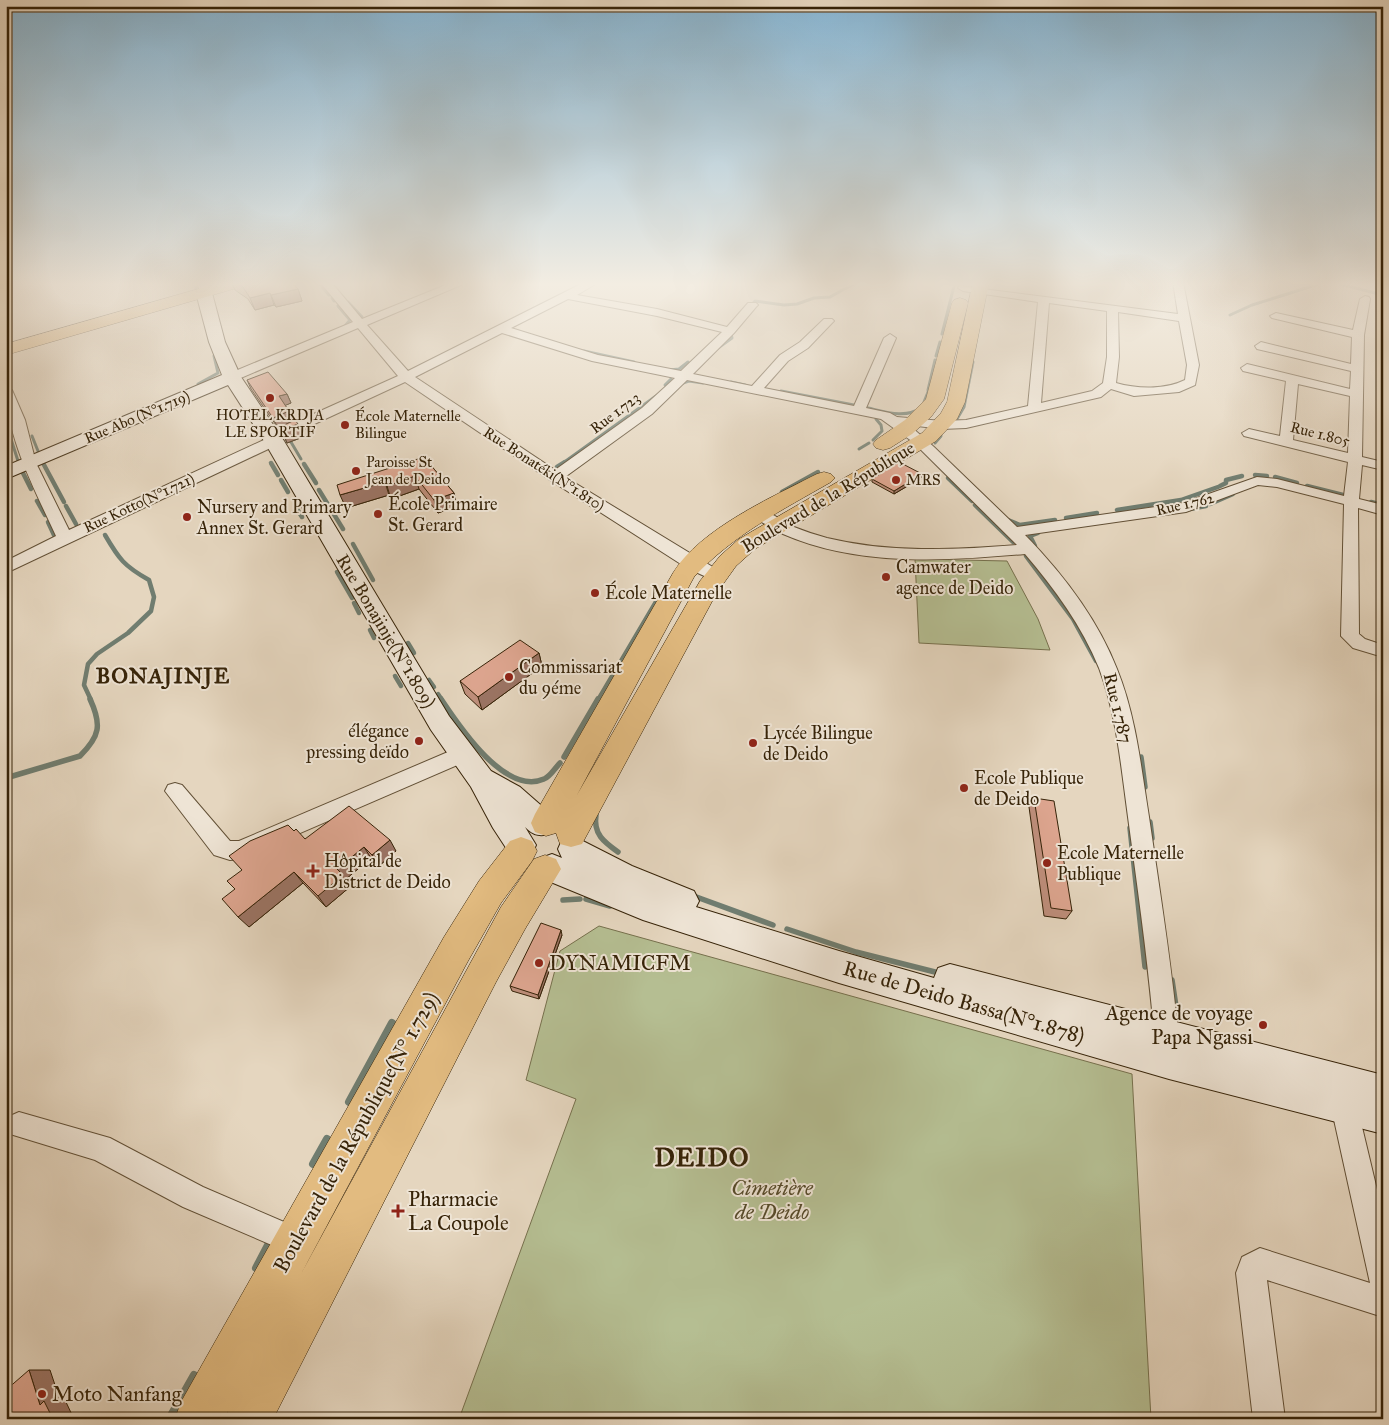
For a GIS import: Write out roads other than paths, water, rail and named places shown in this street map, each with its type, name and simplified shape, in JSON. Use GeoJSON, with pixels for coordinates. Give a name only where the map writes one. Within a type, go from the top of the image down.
{"type":"FeatureCollection","features":[{"type":"Feature","properties":{"kind":"main road","name":"Rue Bonajinje(N°1.809)"},"geometry":{"type":"LineString","coordinates":[[220,348],[232,377],[273,439],[436,716],[481,779],[503,819],[546,845]]}},
{"type":"Feature","properties":{"kind":"main road","name":"Boulevard de la République"},"geometry":{"type":"LineString","coordinates":[[546,845],[715,576],[736,552],[778,527],[854,471],[909,428],[929,409],[936,399],[952,348]]}},
{"type":"Feature","properties":{"kind":"main road","name":"Boulevard de la République"},"geometry":{"type":"LineString","coordinates":[[909,428],[942,426],[950,415],[961,387],[965,348]]}},
{"type":"Feature","properties":{"kind":"main road","name":"Rue Abo (N°1.719)"},"geometry":{"type":"LineString","coordinates":[[6,474],[232,377]]}},
{"type":"Feature","properties":{"kind":"main road","name":"Boulevard de la République"},"geometry":{"type":"LineString","coordinates":[[546,845],[675,591],[693,564],[726,535],[758,514],[854,471]]}},
{"type":"Feature","properties":{"kind":"main road","name":"Rue de Deido Bassa(N°1.878)"},"geometry":{"type":"LineString","coordinates":[[546,845],[643,905],[830,964],[1168,1049],[1383,1093]]}},
{"type":"Feature","properties":{"kind":"main road","name":"Boulevard de la République(N° 1.729)"},"geometry":{"type":"LineString","coordinates":[[198,1419],[456,949],[490,892],[546,845]]}},
{"type":"Feature","properties":{"kind":"main road","name":"Boulevard de la République(N° 1.729)"},"geometry":{"type":"LineString","coordinates":[[248,1419],[513,918],[546,845]]}},
{"type":"Feature","properties":{"kind":"main road","name":"Rue de Deido Bassa(N°1.878)"},"geometry":{"type":"LineString","coordinates":[[1168,1049],[1344,1106],[1383,1116]]}},
{"type":"Feature","properties":{"kind":"street","name":"Rue Abo (N°1.719)"},"geometry":{"type":"LineString","coordinates":[[232,377],[300,348]]}},
{"type":"Feature","properties":{"kind":"street","name":"Rue Bonatéki(N°1.810)"},"geometry":{"type":"LineString","coordinates":[[381,348],[406,377],[555,477],[715,576]]}},
{"type":"Feature","properties":{"kind":"street","name":"Rue Kotto(N°1.721)"},"geometry":{"type":"LineString","coordinates":[[6,568],[463,348]]}},
{"type":"Feature","properties":{"kind":"street"},"geometry":{"type":"LineString","coordinates":[[563,348],[682,376],[859,410],[909,428]]}},
{"type":"Feature","properties":{"kind":"street","name":"Rue 1.723"},"geometry":{"type":"LineString","coordinates":[[555,477],[647,411],[711,348]]}},
{"type":"Feature","properties":{"kind":"street"},"geometry":{"type":"LineString","coordinates":[[755,390],[784,358],[799,348]]}},
{"type":"Feature","properties":{"kind":"street"},"geometry":{"type":"LineString","coordinates":[[859,410],[885,348]]}},
{"type":"Feature","properties":{"kind":"street"},"geometry":{"type":"LineString","coordinates":[[1034,408],[1039,348]]}},
{"type":"Feature","properties":{"kind":"street"},"geometry":{"type":"LineString","coordinates":[[1110,385],[1113,348]]}},
{"type":"Feature","properties":{"kind":"street"},"geometry":{"type":"LineString","coordinates":[[942,426],[972,422],[1085,398],[1096,394],[1110,385],[1134,392],[1180,388],[1191,382],[1193,366],[1189,348]]}},
{"type":"Feature","properties":{"kind":"street"},"geometry":{"type":"LineString","coordinates":[[1272,348],[1358,368]]}},
{"type":"Feature","properties":{"kind":"street"},"geometry":{"type":"LineString","coordinates":[[1358,348],[1355,460],[1351,502],[1350,636],[1359,644],[1383,651]]}},
{"type":"Feature","properties":{"kind":"street"},"geometry":{"type":"LineString","coordinates":[[1247,368],[1357,394]]}},
{"type":"Feature","properties":{"kind":"street"},"geometry":{"type":"LineString","coordinates":[[1286,442],[1292,379]]}},
{"type":"Feature","properties":{"kind":"street"},"geometry":{"type":"LineString","coordinates":[[6,390],[12,422],[29,464],[65,538]]}},
{"type":"Feature","properties":{"kind":"street","name":"Rue 1.787"},"geometry":{"type":"LineString","coordinates":[[909,428],[1030,549],[1079,613],[1100,649],[1114,682],[1127,740],[1168,1049]]}},
{"type":"Feature","properties":{"kind":"street","name":"Rue 1.805"},"geometry":{"type":"LineString","coordinates":[[1249,433],[1383,466]]}},
{"type":"Feature","properties":{"kind":"street","name":"Rue 1.762"},"geometry":{"type":"LineString","coordinates":[[1014,532],[1186,507],[1257,482],[1276,483],[1383,510]]}},
{"type":"Feature","properties":{"kind":"street"},"geometry":{"type":"LineString","coordinates":[[758,514],[778,527],[805,538],[870,550],[914,554],[956,554],[1030,549]]}},
{"type":"Feature","properties":{"kind":"street"},"geometry":{"type":"LineString","coordinates":[[175,791],[222,848],[230,851],[240,850],[462,754]]}},
{"type":"Feature","properties":{"kind":"street"},"geometry":{"type":"LineString","coordinates":[[1344,1106],[1383,1278]]}},
{"type":"Feature","properties":{"kind":"street"},"geometry":{"type":"LineString","coordinates":[[19,1125],[100,1148],[193,1197],[295,1241]]}},
{"type":"Feature","properties":{"kind":"street"},"geometry":{"type":"LineString","coordinates":[[1270,1419],[1251,1273],[1252,1267],[1260,1263],[1383,1302]]}},
{"type":"Feature","properties":{"kind":"waterway"},"geometry":{"type":"LineString","coordinates":[[936,356],[938,348]]}},
{"type":"Feature","properties":{"kind":"waterway"},"geometry":{"type":"LineString","coordinates":[[584,351],[634,362]]}},
{"type":"Feature","properties":{"kind":"waterway"},"geometry":{"type":"LineString","coordinates":[[198,384],[218,373],[214,356]]}},
{"type":"Feature","properties":{"kind":"waterway"},"geometry":{"type":"LineString","coordinates":[[928,390],[935,360]]}},
{"type":"Feature","properties":{"kind":"waterway"},"geometry":{"type":"LineString","coordinates":[[669,370],[679,369],[688,362]]}},
{"type":"Feature","properties":{"kind":"waterway"},"geometry":{"type":"LineString","coordinates":[[954,424],[964,407],[973,362]]}},
{"type":"Feature","properties":{"kind":"waterway"},"geometry":{"type":"LineString","coordinates":[[665,385],[671,379]]}},
{"type":"Feature","properties":{"kind":"waterway"},"geometry":{"type":"LineString","coordinates":[[680,384],[689,381],[703,383]]}},
{"type":"Feature","properties":{"kind":"waterway"},"geometry":{"type":"LineString","coordinates":[[731,382],[745,385]]}},
{"type":"Feature","properties":{"kind":"waterway"},"geometry":{"type":"LineString","coordinates":[[781,391],[859,406]]}},
{"type":"Feature","properties":{"kind":"waterway"},"geometry":{"type":"LineString","coordinates":[[864,407],[886,412],[908,413],[922,407],[928,392]]}},
{"type":"Feature","properties":{"kind":"waterway"},"geometry":{"type":"LineString","coordinates":[[563,463],[656,396]]}},
{"type":"Feature","properties":{"kind":"waterway"},"geometry":{"type":"LineString","coordinates":[[873,440],[882,431],[881,425],[876,419]]}},
{"type":"Feature","properties":{"kind":"waterway"},"geometry":{"type":"LineString","coordinates":[[7,427],[11,437]]}},
{"type":"Feature","properties":{"kind":"waterway"},"geometry":{"type":"LineString","coordinates":[[32,436],[38,451]]}},
{"type":"Feature","properties":{"kind":"waterway"},"geometry":{"type":"LineString","coordinates":[[935,443],[941,436]]}},
{"type":"Feature","properties":{"kind":"waterway"},"geometry":{"type":"LineString","coordinates":[[288,437],[301,459]]}},
{"type":"Feature","properties":{"kind":"waterway"},"geometry":{"type":"LineString","coordinates":[[11,439],[18,461]]}},
{"type":"Feature","properties":{"kind":"waterway"},"geometry":{"type":"LineString","coordinates":[[859,449],[869,443]]}},
{"type":"Feature","properties":{"kind":"waterway"},"geometry":{"type":"LineString","coordinates":[[557,467],[565,462]]}},
{"type":"Feature","properties":{"kind":"waterway"},"geometry":{"type":"LineString","coordinates":[[43,463],[64,502]]}},
{"type":"Feature","properties":{"kind":"waterway"},"geometry":{"type":"LineString","coordinates":[[271,463],[278,475]]}},
{"type":"Feature","properties":{"kind":"waterway"},"geometry":{"type":"LineString","coordinates":[[304,464],[316,483]]}},
{"type":"Feature","properties":{"kind":"waterway"},"geometry":{"type":"LineString","coordinates":[[21,469],[31,489]]}},
{"type":"Feature","properties":{"kind":"waterway"},"geometry":{"type":"LineString","coordinates":[[782,492],[818,472]]}},
{"type":"Feature","properties":{"kind":"waterway"},"geometry":{"type":"LineString","coordinates":[[1255,475],[1267,476]]}},
{"type":"Feature","properties":{"kind":"waterway"},"geometry":{"type":"LineString","coordinates":[[1220,486],[1226,483],[1226,480],[1242,476]]}},
{"type":"Feature","properties":{"kind":"waterway"},"geometry":{"type":"LineString","coordinates":[[1275,477],[1297,483]]}},
{"type":"Feature","properties":{"kind":"waterway"},"geometry":{"type":"LineString","coordinates":[[948,478],[972,501]]}},
{"type":"Feature","properties":{"kind":"waterway"},"geometry":{"type":"LineString","coordinates":[[281,480],[288,492]]}},
{"type":"Feature","properties":{"kind":"waterway"},"geometry":{"type":"LineString","coordinates":[[1307,486],[1343,495]]}},
{"type":"Feature","properties":{"kind":"waterway"},"geometry":{"type":"LineString","coordinates":[[1117,510],[1181,500],[1218,487]]}},
{"type":"Feature","properties":{"kind":"waterway"},"geometry":{"type":"LineString","coordinates":[[319,490],[343,529]]}},
{"type":"Feature","properties":{"kind":"waterway"},"geometry":{"type":"LineString","coordinates":[[1210,504],[1233,494]]}},
{"type":"Feature","properties":{"kind":"waterway"},"geometry":{"type":"LineString","coordinates":[[37,501],[45,515]]}},
{"type":"Feature","properties":{"kind":"waterway"},"geometry":{"type":"LineString","coordinates":[[1371,502],[1383,505]]}},
{"type":"Feature","properties":{"kind":"waterway"},"geometry":{"type":"LineString","coordinates":[[975,505],[1013,542]]}},
{"type":"Feature","properties":{"kind":"waterway"},"geometry":{"type":"LineString","coordinates":[[66,506],[76,524]]}},
{"type":"Feature","properties":{"kind":"waterway"},"geometry":{"type":"LineString","coordinates":[[1190,509],[1206,506]]}},
{"type":"Feature","properties":{"kind":"waterway"},"geometry":{"type":"LineString","coordinates":[[297,509],[302,517]]}},
{"type":"Feature","properties":{"kind":"waterway"},"geometry":{"type":"LineString","coordinates":[[1066,518],[1097,513]]}},
{"type":"Feature","properties":{"kind":"waterway"},"geometry":{"type":"LineString","coordinates":[[1008,520],[1020,525],[1055,520]]}},
{"type":"Feature","properties":{"kind":"waterway"},"geometry":{"type":"LineString","coordinates":[[48,522],[54,535]]}},
{"type":"Feature","properties":{"kind":"waterway"},"geometry":{"type":"LineString","coordinates":[[1035,546],[1030,536],[1038,533]]}},
{"type":"Feature","properties":{"kind":"waterway"},"geometry":{"type":"LineString","coordinates":[[91,700],[84,685],[88,664],[97,654],[128,633],[151,611],[154,597],[149,580],[123,561],[105,535]]}},
{"type":"Feature","properties":{"kind":"waterway"},"geometry":{"type":"LineString","coordinates":[[353,544],[373,580]]}},
{"type":"Feature","properties":{"kind":"waterway"},"geometry":{"type":"LineString","coordinates":[[1026,556],[1073,619],[1096,661]]}},
{"type":"Feature","properties":{"kind":"waterway"},"geometry":{"type":"LineString","coordinates":[[337,572],[352,598]]}},
{"type":"Feature","properties":{"kind":"waterway"},"geometry":{"type":"LineString","coordinates":[[598,700],[660,595]]}},
{"type":"Feature","properties":{"kind":"waterway"},"geometry":{"type":"LineString","coordinates":[[354,603],[359,613]]}},
{"type":"Feature","properties":{"kind":"waterway"},"geometry":{"type":"LineString","coordinates":[[370,630],[374,638]]}},
{"type":"Feature","properties":{"kind":"waterway"},"geometry":{"type":"LineString","coordinates":[[408,643],[414,653]]}},
{"type":"Feature","properties":{"kind":"waterway"},"geometry":{"type":"LineString","coordinates":[[395,676],[401,686]]}},
{"type":"Feature","properties":{"kind":"waterway"},"geometry":{"type":"LineString","coordinates":[[429,680],[434,687]]}},
{"type":"Feature","properties":{"kind":"waterway"},"geometry":{"type":"LineString","coordinates":[[438,694],[442,700]]}},
{"type":"Feature","properties":{"kind":"waterway"},"geometry":{"type":"LineString","coordinates":[[6,778],[80,756],[92,742],[97,730],[96,716],[90,699]]}},
{"type":"Feature","properties":{"kind":"waterway"},"geometry":{"type":"LineString","coordinates":[[441,699],[471,741],[485,756],[499,768],[514,777],[529,782],[544,779],[560,763]]}},
{"type":"Feature","properties":{"kind":"waterway"},"geometry":{"type":"LineString","coordinates":[[564,757],[598,699]]}},
{"type":"Feature","properties":{"kind":"waterway"},"geometry":{"type":"LineString","coordinates":[[1141,757],[1145,787]]}},
{"type":"Feature","properties":{"kind":"waterway"},"geometry":{"type":"LineString","coordinates":[[596,815],[598,832],[604,841],[618,852]]}},
{"type":"Feature","properties":{"kind":"waterway"},"geometry":{"type":"LineString","coordinates":[[1150,822],[1152,838]]}},
{"type":"Feature","properties":{"kind":"waterway"},"geometry":{"type":"LineString","coordinates":[[1130,828],[1145,967]]}},
{"type":"Feature","properties":{"kind":"waterway"},"geometry":{"type":"LineString","coordinates":[[691,895],[773,925]]}},
{"type":"Feature","properties":{"kind":"waterway"},"geometry":{"type":"LineString","coordinates":[[563,900],[580,899]]}},
{"type":"Feature","properties":{"kind":"waterway"},"geometry":{"type":"LineString","coordinates":[[586,899],[610,906]]}},
{"type":"Feature","properties":{"kind":"waterway"},"geometry":{"type":"LineString","coordinates":[[787,929],[856,952],[943,974]]}},
{"type":"Feature","properties":{"kind":"waterway"},"geometry":{"type":"LineString","coordinates":[[1172,980],[1177,1013]]}},
{"type":"Feature","properties":{"kind":"waterway"},"geometry":{"type":"LineString","coordinates":[[349,1102],[392,1023]]}},
{"type":"Feature","properties":{"kind":"waterway"},"geometry":{"type":"LineString","coordinates":[[313,1164],[327,1139]]}},
{"type":"Feature","properties":{"kind":"waterway"},"geometry":{"type":"LineString","coordinates":[[256,1268],[268,1245]]}},
{"type":"Feature","properties":{"kind":"waterway"},"geometry":{"type":"LineString","coordinates":[[169,1419],[194,1375]]}},
{"type":"Feature","properties":{"kind":"place","name":"HOTEL KRDJA LE SPORTIF"},"geometry":{"type":"Point","coordinates":[270,398]}},
{"type":"Feature","properties":{"kind":"place","name":"École Maternelle Bilingue"},"geometry":{"type":"Point","coordinates":[345,425]}},
{"type":"Feature","properties":{"kind":"place","name":"Paroisse St Jean de Deido"},"geometry":{"type":"Point","coordinates":[356,471]}},
{"type":"Feature","properties":{"kind":"place","name":"MRS"},"geometry":{"type":"Point","coordinates":[896,480]}},
{"type":"Feature","properties":{"kind":"place","name":"École Primaire St. Gerard"},"geometry":{"type":"Point","coordinates":[378,514]}},
{"type":"Feature","properties":{"kind":"place","name":"Nursery and Primary Annex St. Gerard"},"geometry":{"type":"Point","coordinates":[187,517]}},
{"type":"Feature","properties":{"kind":"place","name":"Camwater agence de Deido"},"geometry":{"type":"Point","coordinates":[886,577]}},
{"type":"Feature","properties":{"kind":"place","name":"École Maternelle"},"geometry":{"type":"Point","coordinates":[595,593]}},
{"type":"Feature","properties":{"kind":"place","name":"Commissariat du 9éme"},"geometry":{"type":"Point","coordinates":[509,677]}},
{"type":"Feature","properties":{"kind":"place","name":"élégance pressing deïdo"},"geometry":{"type":"Point","coordinates":[419,741]}},
{"type":"Feature","properties":{"kind":"place","name":"Lycée Bilingue de Deido"},"geometry":{"type":"Point","coordinates":[753,743]}},
{"type":"Feature","properties":{"kind":"place","name":"Ecole Publique de Deido"},"geometry":{"type":"Point","coordinates":[964,788]}},
{"type":"Feature","properties":{"kind":"place","name":"Ecole Maternelle Publique"},"geometry":{"type":"Point","coordinates":[1047,863]}},
{"type":"Feature","properties":{"kind":"place","name":"Hôpital de District de Deido"},"geometry":{"type":"Point","coordinates":[313,871]}},
{"type":"Feature","properties":{"kind":"place","name":"DYNAMICFM"},"geometry":{"type":"Point","coordinates":[539,963]}},
{"type":"Feature","properties":{"kind":"place","name":"Agence de voyage Papa Ngassi"},"geometry":{"type":"Point","coordinates":[1263,1025]}},
{"type":"Feature","properties":{"kind":"place","name":"Pharmacie La Coupole"},"geometry":{"type":"Point","coordinates":[398,1211]}},
{"type":"Feature","properties":{"kind":"place","name":"Moto Nanfang"},"geometry":{"type":"Point","coordinates":[42,1394]}},
{"type":"Feature","properties":{"kind":"district","name":"BONAJINJE"},"geometry":{"type":"Point","coordinates":[163,675]}},
{"type":"Feature","properties":{"kind":"district","name":"DEIDO"},"geometry":{"type":"Point","coordinates":[702,1157]}},
{"type":"Feature","properties":{"kind":"park label","name":"Cimetière de Deido"},"geometry":{"type":"Point","coordinates":[772,1200]}}]}
